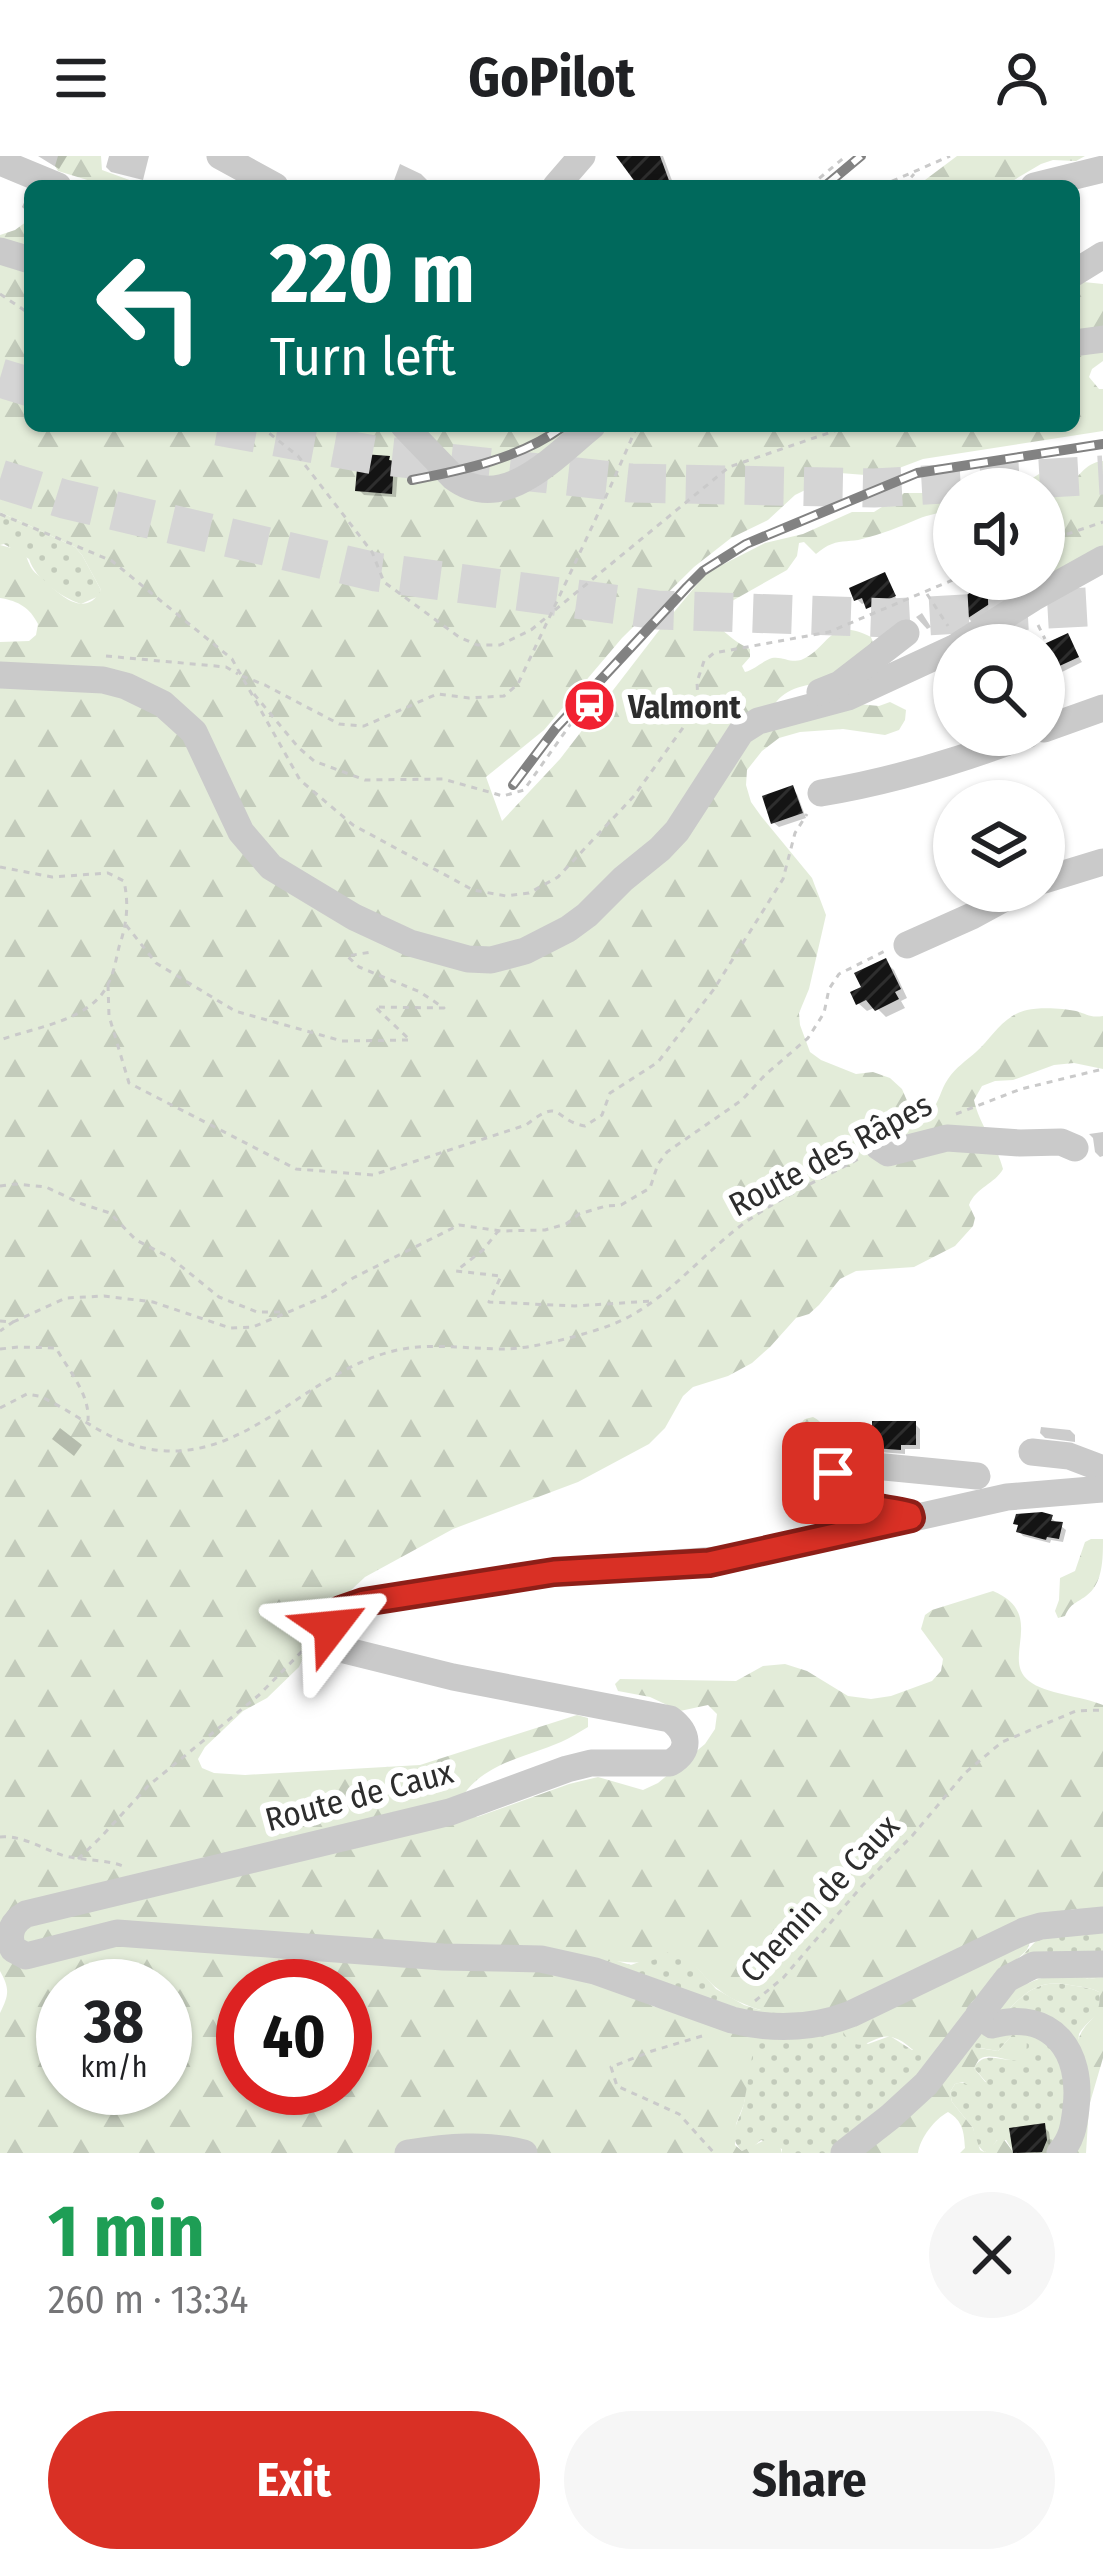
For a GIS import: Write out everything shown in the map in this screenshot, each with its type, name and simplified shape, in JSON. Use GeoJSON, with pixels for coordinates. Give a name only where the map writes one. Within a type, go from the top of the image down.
{"type":"FeatureCollection","features":[{"type":"Feature","properties":{"kind":"street"},"geometry":{"type":"LineString","coordinates":[[220,156],[264,180]]}},
{"type":"Feature","properties":{"kind":"street"},"geometry":{"type":"LineString","coordinates":[[561,180],[582,156]]}},
{"type":"Feature","properties":{"kind":"street"},"geometry":{"type":"LineString","coordinates":[[0,162],[44,180]]}},
{"type":"Feature","properties":{"kind":"street"},"geometry":{"type":"LineString","coordinates":[[1060,180],[1103,170]]}},
{"type":"Feature","properties":{"kind":"street"},"geometry":{"type":"LineString","coordinates":[[410,432],[462,484],[487,490],[530,476],[585,432]]}},
{"type":"Feature","properties":{"kind":"street"},"geometry":{"type":"LineString","coordinates":[[989,624],[1103,559]]}},
{"type":"Feature","properties":{"kind":"street"},"geometry":{"type":"LineString","coordinates":[[790,712],[800,697],[840,684],[905,633]]}},
{"type":"Feature","properties":{"kind":"street"},"geometry":{"type":"LineString","coordinates":[[0,675],[103,680],[163,704],[194,732],[241,832],[271,867],[320,898],[410,943],[468,959],[491,960],[525,951],[568,929],[660,849],[741,732],[758,721],[848,698],[933,656]]}},
{"type":"Feature","properties":{"kind":"street"},"geometry":{"type":"LineString","coordinates":[[1065,722],[1103,708]]}},
{"type":"Feature","properties":{"kind":"street"},"geometry":{"type":"LineString","coordinates":[[821,793],[929,770],[968,756]]}},
{"type":"Feature","properties":{"kind":"street"},"geometry":{"type":"LineString","coordinates":[[1065,874],[1103,862]]}},
{"type":"Feature","properties":{"kind":"street"},"geometry":{"type":"LineString","coordinates":[[907,945],[979,912]]}},
{"type":"Feature","properties":{"kind":"street"},"geometry":{"type":"LineString","coordinates":[[879,1148],[888,1153],[947,1138],[1049,1141],[1075,1148]]}},
{"type":"Feature","properties":{"kind":"street"},"geometry":{"type":"LineString","coordinates":[[1032,1452],[1069,1456],[1103,1469]]}},
{"type":"Feature","properties":{"kind":"street"},"geometry":{"type":"LineString","coordinates":[[911,1518],[846,1498],[832,1485],[833,1473],[845,1466],[864,1465],[976,1477]]}},
{"type":"Feature","properties":{"kind":"street"},"geometry":{"type":"LineString","coordinates":[[332,1623],[341,1610],[364,1602],[554,1572],[709,1563],[1007,1497],[1103,1489]]}},
{"type":"Feature","properties":{"kind":"street","name":"Route de Caux"},"geometry":{"type":"LineString","coordinates":[[332,1623],[332,1636],[344,1650],[453,1677],[670,1719],[680,1726],[685,1748],[670,1762],[579,1766],[450,1812],[26,1914],[5,1939],[17,1953],[32,1957],[117,1933],[442,1957],[541,1959],[595,1970],[732,2020],[797,2027],[830,2023],[1024,1931],[1103,1920]]}},
{"type":"Feature","properties":{"kind":"street"},"geometry":{"type":"LineString","coordinates":[[844,2153],[910,2100],[997,1990],[1019,1971],[1048,1963],[1103,1964]]}},
{"type":"Feature","properties":{"kind":"street"},"geometry":{"type":"LineString","coordinates":[[979,2014],[992,2025],[1015,2019],[1034,2023],[1068,2051],[1075,2065],[1077,2105],[1070,2141],[1060,2153]]}},
{"type":"Feature","properties":{"kind":"street"},"geometry":{"type":"LineString","coordinates":[[408,2153],[468,2146],[524,2153]]}},
{"type":"Feature","properties":{"kind":"path"},"geometry":{"type":"LineString","coordinates":[[817,180],[846,156]]}},
{"type":"Feature","properties":{"kind":"path"},"geometry":{"type":"LineString","coordinates":[[896,180],[950,156]]}},
{"type":"Feature","properties":{"kind":"path"},"geometry":{"type":"LineString","coordinates":[[908,180],[915,172]]}},
{"type":"Feature","properties":{"kind":"path"},"geometry":{"type":"LineString","coordinates":[[268,432],[298,456],[372,552],[384,582],[477,645],[500,645],[531,630],[729,466],[831,432]]}},
{"type":"Feature","properties":{"kind":"path"},"geometry":{"type":"LineString","coordinates":[[103,656],[226,667],[339,724],[364,726],[437,694],[503,696],[518,684],[634,432]]}},
{"type":"Feature","properties":{"kind":"path"},"geometry":{"type":"LineString","coordinates":[[0,514],[112,561],[232,659],[300,780],[353,824],[473,890],[506,896],[529,893],[558,877],[634,796],[690,718],[704,661],[714,653],[829,632],[933,590]]}},
{"type":"Feature","properties":{"kind":"path"},"geometry":{"type":"LineString","coordinates":[[1065,535],[1103,522]]}},
{"type":"Feature","properties":{"kind":"path"},"geometry":{"type":"LineString","coordinates":[[926,593],[944,624]]}},
{"type":"Feature","properties":{"kind":"path"},"geometry":{"type":"LineString","coordinates":[[239,675],[314,761],[365,780],[442,779],[503,796],[524,790],[584,704]]}},
{"type":"Feature","properties":{"kind":"path"},"geometry":{"type":"LineString","coordinates":[[108,985],[109,1016],[128,1083],[296,1169],[373,1175],[526,1124],[545,1110],[585,1126],[602,1115],[610,1093],[658,1062],[714,989],[784,879],[795,833],[821,793]]}},
{"type":"Feature","properties":{"kind":"path"},"geometry":{"type":"LineString","coordinates":[[0,867],[52,877],[109,873],[124,881],[129,904],[108,985],[99,998],[74,1016],[0,1040]]}},
{"type":"Feature","properties":{"kind":"path"},"geometry":{"type":"LineString","coordinates":[[126,925],[156,963],[235,1012],[343,1041],[410,1040],[375,1007],[444,1008],[420,992],[359,967],[347,956],[384,954]]}},
{"type":"Feature","properties":{"kind":"path"},"geometry":{"type":"LineString","coordinates":[[0,1321],[29,1318],[66,1298],[126,1298],[153,1302],[230,1328],[254,1327],[326,1296],[459,1225],[499,1230],[560,1227],[579,1214],[621,1205],[647,1192],[667,1151],[742,1100],[808,1038],[839,974],[907,945]]}},
{"type":"Feature","properties":{"kind":"path","name":"Route des Râpes"},"geometry":{"type":"LineString","coordinates":[[955,1115],[1021,1089],[1103,1069]]}},
{"type":"Feature","properties":{"kind":"path","name":"Route des Râpes"},"geometry":{"type":"LineString","coordinates":[[0,1408],[27,1394],[118,1439],[152,1450],[218,1443],[256,1427],[385,1353],[443,1345],[524,1347],[609,1325],[654,1300],[736,1228],[879,1148]]}},
{"type":"Feature","properties":{"kind":"path"},"geometry":{"type":"LineString","coordinates":[[0,1186],[46,1187],[110,1213],[136,1240],[171,1258],[219,1297],[257,1312],[289,1312]]}},
{"type":"Feature","properties":{"kind":"path"},"geometry":{"type":"LineString","coordinates":[[499,1230],[456,1271],[501,1276],[489,1302],[575,1306],[654,1300]]}},
{"type":"Feature","properties":{"kind":"path"},"geometry":{"type":"LineString","coordinates":[[0,1331],[13,1322]]}},
{"type":"Feature","properties":{"kind":"path"},"geometry":{"type":"LineString","coordinates":[[0,1349],[56,1348],[74,1373],[90,1414],[88,1423]]}},
{"type":"Feature","properties":{"kind":"path"},"geometry":{"type":"LineString","coordinates":[[78,1858],[148,1786],[259,1695],[332,1623]]}},
{"type":"Feature","properties":{"kind":"path","name":"Chemin de Caux"},"geometry":{"type":"LineString","coordinates":[[714,2153],[679,2114],[617,2086],[611,2067],[708,2034],[783,1978],[965,1773],[1002,1742],[1076,1711],[1103,1710]]}},
{"type":"Feature","properties":{"kind":"path"},"geometry":{"type":"LineString","coordinates":[[0,1838],[105,1860],[135,1870],[156,1884]]}},
{"type":"Feature","properties":{"kind":"green space"},"geometry":{"type":"Polygon","coordinates":[[[58,156],[101,156],[102,170],[130,180],[87,180],[55,166],[58,156]]]}},
{"type":"Feature","properties":{"kind":"green space"},"geometry":{"type":"Polygon","coordinates":[[[957,156],[1085,156],[1041,164],[1014,180],[925,180],[957,156]]]}},
{"type":"Feature","properties":{"kind":"green space"},"geometry":{"type":"Polygon","coordinates":[[[24,223],[24,432],[1080,432],[1080,282],[1103,284],[1103,361],[1089,377],[1103,389],[1103,431],[923,459],[878,476],[840,473],[795,495],[768,520],[731,538],[694,567],[622,638],[544,730],[486,777],[502,821],[560,759],[664,624],[714,569],[765,543],[803,534],[852,512],[874,512],[904,493],[933,490],[933,514],[869,537],[835,543],[816,554],[799,543],[787,570],[732,601],[722,604],[709,597],[701,605],[723,630],[750,649],[742,666],[745,672],[772,658],[801,660],[838,632],[857,631],[871,637],[877,654],[867,668],[855,676],[782,696],[772,709],[780,720],[800,722],[858,704],[890,702],[906,710],[899,730],[885,735],[843,729],[779,738],[747,770],[751,802],[812,878],[826,915],[799,1013],[800,1025],[810,1052],[856,1074],[873,1072],[890,1078],[902,1089],[911,1110],[930,1112],[951,1075],[1004,1022],[1027,1010],[1103,1016],[1103,1069],[1074,1063],[1054,1065],[982,1086],[974,1100],[1003,1169],[972,1199],[973,1226],[955,1246],[914,1267],[856,1271],[840,1279],[819,1305],[796,1318],[752,1363],[693,1387],[649,1444],[578,1482],[453,1529],[365,1577],[331,1609],[299,1667],[267,1698],[243,1711],[198,1759],[202,1768],[214,1773],[245,1775],[420,1765],[577,1715],[588,1718],[588,1727],[496,1767],[473,1783],[464,1794],[468,1811],[477,1817],[598,1777],[643,1790],[705,1744],[715,1729],[717,1714],[708,1705],[680,1711],[650,1697],[618,1691],[615,1684],[620,1679],[736,1681],[763,1666],[785,1664],[807,1671],[848,1696],[891,1696],[932,1681],[941,1671],[943,1659],[921,1629],[925,1615],[993,1591],[1009,1601],[1021,1624],[1019,1661],[1029,1681],[1103,1705],[1103,1912],[1073,1909],[1043,1920],[1027,1950],[972,2002],[940,2050],[931,2054],[918,2053],[890,2037],[855,2044],[824,2011],[783,2014],[748,2006],[724,1993],[676,1953],[650,1961],[593,1963],[588,1976],[591,1982],[753,2037],[735,2145],[742,2151],[769,2138],[778,2140],[782,2153],[0,2153],[0,2013],[7,1992],[0,1971],[0,642],[29,641],[38,624],[23,606],[0,598],[0,545],[23,551],[35,572],[74,602],[88,603],[101,590],[75,547],[0,512],[0,235],[24,223]]]}},
{"type":"Feature","properties":{"kind":"green space"},"geometry":{"type":"Polygon","coordinates":[[[1103,461],[1103,552],[1065,572],[1065,486],[1103,461]]]}},
{"type":"Feature","properties":{"kind":"green space"},"geometry":{"type":"Polygon","coordinates":[[[0,512],[75,547],[101,590],[99,596],[81,604],[65,597],[43,581],[29,559],[0,545],[0,512]]]}},
{"type":"Feature","properties":{"kind":"green space"},"geometry":{"type":"Polygon","coordinates":[[[813,1417],[827,1434],[822,1472],[852,1513],[848,1524],[822,1530],[808,1505],[807,1456],[801,1431],[803,1421],[813,1417]]]}},
{"type":"Feature","properties":{"kind":"green space"},"geometry":{"type":"Polygon","coordinates":[[[1103,1539],[1099,1578],[1092,1591],[1058,1618],[1060,1578],[1075,1571],[1085,1542],[1103,1539]]]}},
{"type":"Feature","properties":{"kind":"green space"},"geometry":{"type":"Polygon","coordinates":[[[1073,1909],[1103,1912],[1103,1977],[1068,1973],[1031,1980],[1001,2017],[1039,1986],[1058,1983],[1099,1992],[1098,2012],[1079,2034],[1067,2153],[1014,2153],[1006,2140],[997,2140],[984,2152],[973,2128],[952,2102],[950,2092],[955,2084],[986,2082],[974,2068],[979,2062],[1023,2057],[1014,2033],[998,2051],[980,2048],[836,2153],[782,2153],[761,2140],[742,2151],[734,2133],[746,2082],[665,2009],[625,1992],[599,1961],[631,1965],[677,1952],[688,1957],[716,1989],[744,2005],[810,2011],[868,2044],[890,2036],[912,2050],[940,2049],[972,2002],[1062,1913],[1073,1909]]]}},
{"type":"Feature","properties":{"kind":"green space"},"geometry":{"type":"Polygon","coordinates":[[[1068,1973],[1103,1977],[1103,2058],[1089,2106],[1086,2153],[1067,2153],[1076,2049],[1098,2009],[1099,1992],[1058,1983],[1039,1986],[1001,2017],[997,2003],[1030,1982],[1068,1973]]]}},
{"type":"Feature","properties":{"kind":"green space"},"geometry":{"type":"Polygon","coordinates":[[[1014,2033],[1026,2036],[1024,2057],[1019,2060],[987,2057],[978,2061],[974,2068],[986,2083],[984,2089],[977,2091],[963,2082],[950,2092],[952,2102],[973,2128],[980,2150],[987,2151],[1002,2137],[1014,2153],[960,2153],[965,2148],[963,2132],[948,2112],[929,2130],[918,2153],[836,2153],[964,2050],[998,2051],[1014,2033]]]}},
{"type":"Feature","properties":{"kind":"building"},"geometry":{"type":"Polygon","coordinates":[[[616,156],[660,156],[669,180],[634,180],[616,156]]]}},
{"type":"Feature","properties":{"kind":"building"},"geometry":{"type":"Polygon","coordinates":[[[363,454],[390,456],[394,461],[392,494],[355,491],[358,458],[363,459],[363,454]]]}},
{"type":"Feature","properties":{"kind":"building"},"geometry":{"type":"Polygon","coordinates":[[[885,572],[896,596],[866,609],[862,598],[854,601],[849,588],[885,572]]]}},
{"type":"Feature","properties":{"kind":"building"},"geometry":{"type":"Polygon","coordinates":[[[959,600],[994,601],[965,620],[955,603],[959,600]]]}},
{"type":"Feature","properties":{"kind":"building"},"geometry":{"type":"Polygon","coordinates":[[[1065,634],[1079,657],[1065,663],[1065,634]]]}},
{"type":"Feature","properties":{"kind":"building"},"geometry":{"type":"Polygon","coordinates":[[[793,785],[803,813],[771,824],[762,796],[793,785]]]}},
{"type":"Feature","properties":{"kind":"building"},"geometry":{"type":"Polygon","coordinates":[[[886,958],[901,989],[895,992],[899,999],[875,1011],[866,1000],[856,1005],[850,992],[861,987],[854,973],[886,958]]]}},
{"type":"Feature","properties":{"kind":"building"},"geometry":{"type":"Polygon","coordinates":[[[872,1421],[916,1421],[916,1445],[901,1445],[901,1450],[872,1448],[872,1421]]]}},
{"type":"Feature","properties":{"kind":"building"},"geometry":{"type":"Polygon","coordinates":[[[1016,1514],[1053,1515],[1051,1521],[1063,1522],[1059,1539],[1016,1532],[1016,1514]]]}},
{"type":"Feature","properties":{"kind":"building"},"geometry":{"type":"Polygon","coordinates":[[[1045,2123],[1047,2140],[1042,2152],[1013,2153],[1009,2128],[1045,2123]]]}},
{"type":"Feature","properties":{"kind":"tunnel"},"geometry":{"type":"LineString","coordinates":[[0,378],[24,385]]}},
{"type":"Feature","properties":{"kind":"tunnel"},"geometry":{"type":"LineString","coordinates":[[250,432],[374,455],[631,483],[874,488],[1103,475]]}},
{"type":"Feature","properties":{"kind":"tunnel"},"geometry":{"type":"LineString","coordinates":[[0,479],[64,499],[376,572],[657,610],[892,618],[1103,606]]}},
{"type":"Feature","properties":{"kind":"railway"},"geometry":{"type":"LineString","coordinates":[[832,180],[861,156]]}},
{"type":"Feature","properties":{"kind":"railway"},"geometry":{"type":"LineString","coordinates":[[412,480],[511,455],[555,432]]}},
{"type":"Feature","properties":{"kind":"railway"},"geometry":{"type":"LineString","coordinates":[[513,785],[556,728],[687,587],[746,544],[917,473],[1103,444]]}},
{"type":"Feature","properties":{"kind":"place","name":"Valmont"},"geometry":{"type":"Point","coordinates":[589,706]}},
{"type":"Feature","properties":{"kind":"route"},"geometry":{"type":"LineString","coordinates":[[331,1627],[341,1610],[364,1602],[554,1572],[709,1563],[911,1518],[839,1494],[832,1485],[833,1473]]}}]}
